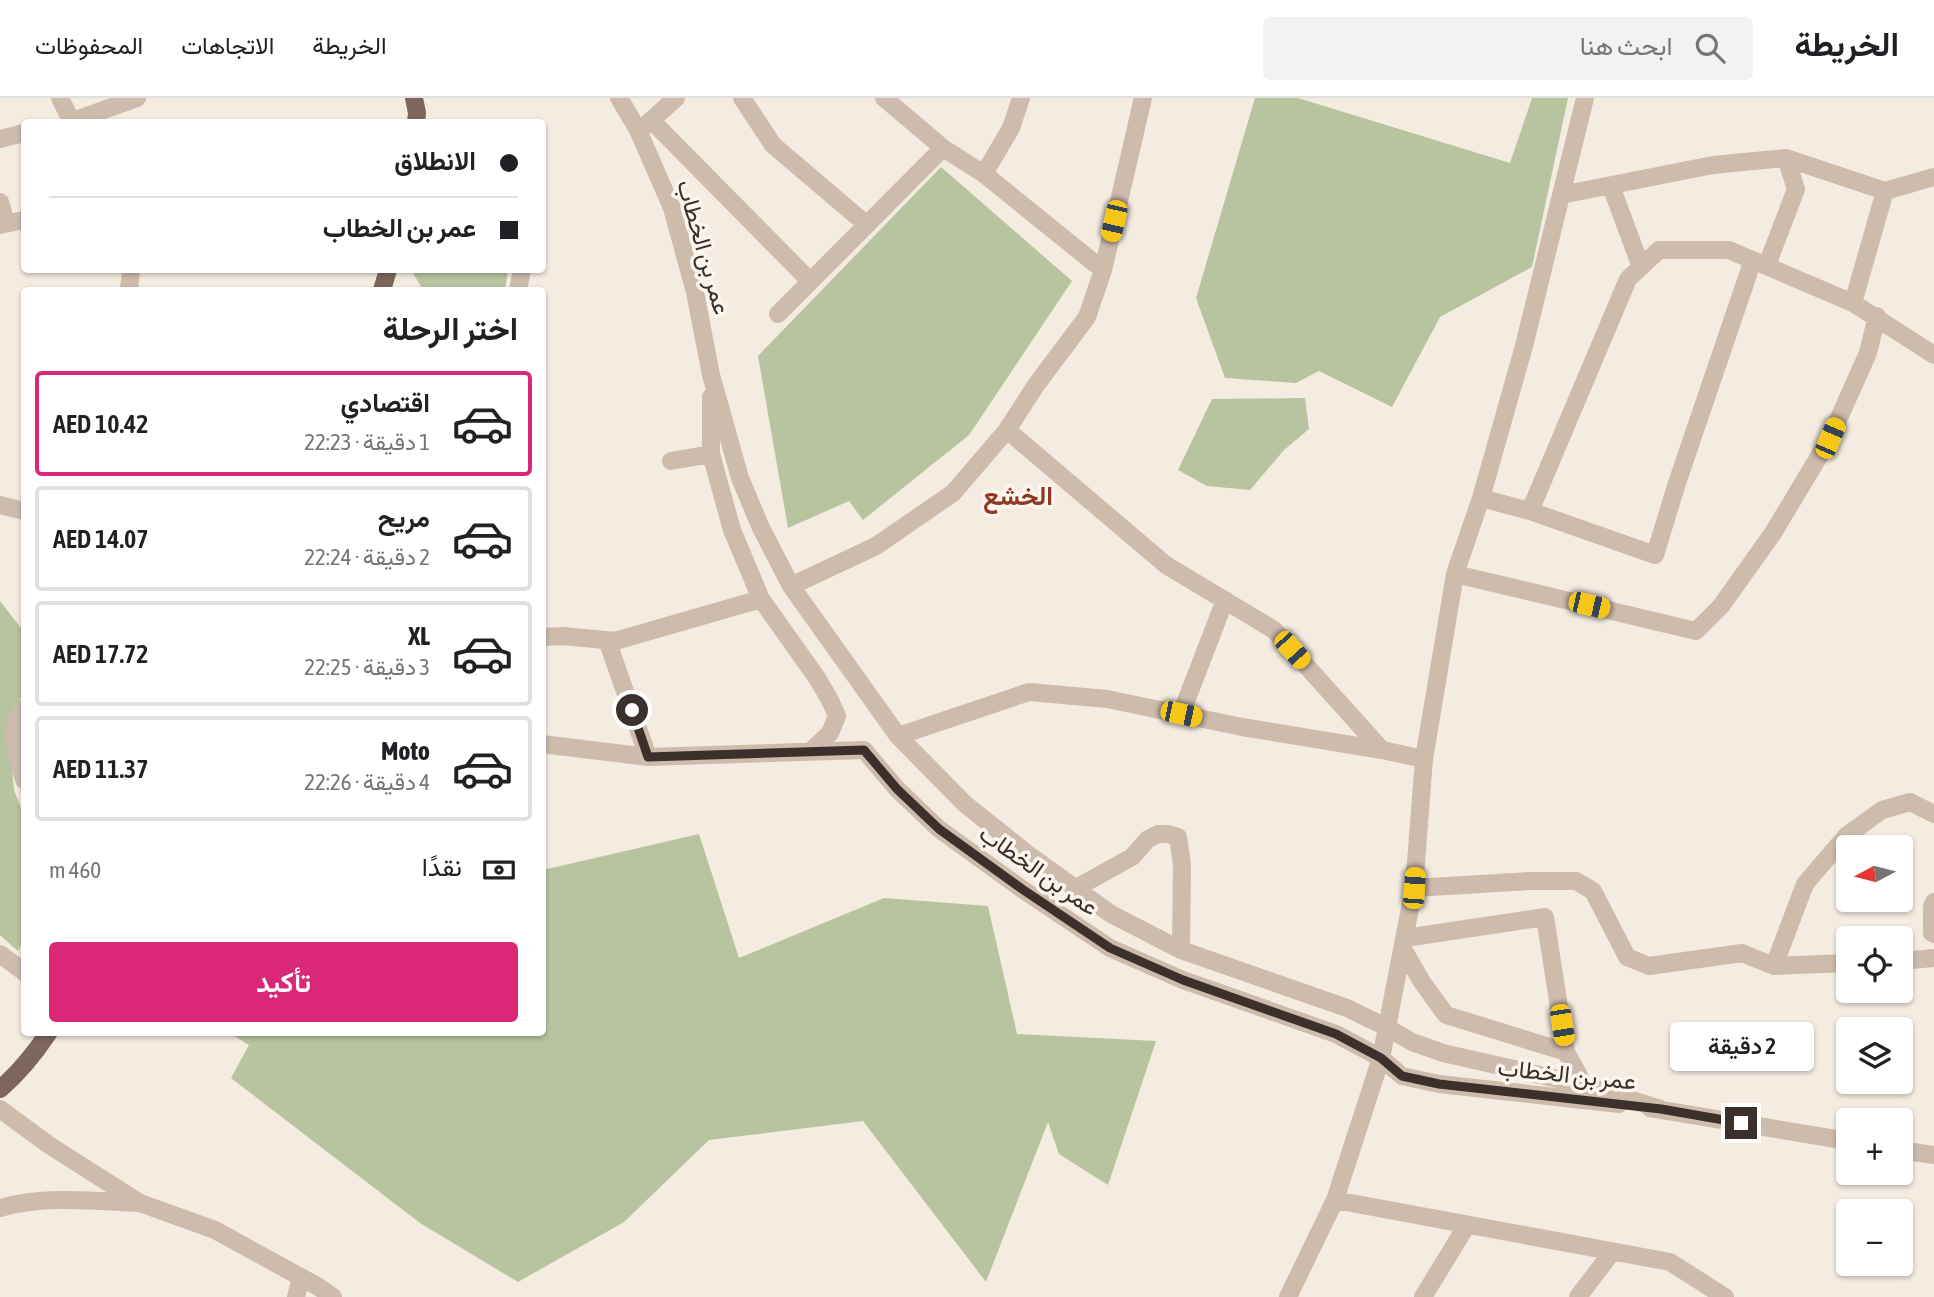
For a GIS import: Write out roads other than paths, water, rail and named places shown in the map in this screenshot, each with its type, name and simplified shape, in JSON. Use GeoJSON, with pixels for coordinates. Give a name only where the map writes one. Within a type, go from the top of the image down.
{"type":"FeatureCollection","features":[{"type":"Feature","properties":{"kind":"main road"},"geometry":{"type":"LineString","coordinates":[[0,1089],[25,1065],[45,1036]]}},
{"type":"Feature","properties":{"kind":"street"},"geometry":{"type":"LineString","coordinates":[[60,98],[70,119]]}},
{"type":"Feature","properties":{"kind":"street"},"geometry":{"type":"LineString","coordinates":[[89,119],[112,115],[137,98]]}},
{"type":"Feature","properties":{"kind":"street","name":"عمر بن الخطاب"},"geometry":{"type":"LineString","coordinates":[[619,98],[645,126],[672,208],[695,292],[711,375],[740,478],[761,528],[791,586],[898,736],[965,804],[1111,914],[1181,950],[1347,1008],[1412,1042],[1443,1053],[1584,1085],[1661,1109]]}},
{"type":"Feature","properties":{"kind":"street"},"geometry":{"type":"LineString","coordinates":[[676,98],[645,126],[810,281]]}},
{"type":"Feature","properties":{"kind":"street"},"geometry":{"type":"LineString","coordinates":[[742,98],[773,145],[867,225]]}},
{"type":"Feature","properties":{"kind":"street"},"geometry":{"type":"LineString","coordinates":[[884,98],[943,148],[984,174],[1103,270]]}},
{"type":"Feature","properties":{"kind":"street"},"geometry":{"type":"LineString","coordinates":[[984,174],[1011,128],[1021,98]]}},
{"type":"Feature","properties":{"kind":"street"},"geometry":{"type":"LineString","coordinates":[[1288,1297],[1335,1200],[1381,1058],[1414,888],[1424,759],[1455,574],[1482,498],[1524,346],[1585,98]]}},
{"type":"Feature","properties":{"kind":"street"},"geometry":{"type":"LineString","coordinates":[[791,586],[876,546],[953,493],[1007,430],[1036,385],[1087,317],[1103,270],[1141,99]]}},
{"type":"Feature","properties":{"kind":"street"},"geometry":{"type":"LineString","coordinates":[[0,139],[21,134]]}},
{"type":"Feature","properties":{"kind":"street"},"geometry":{"type":"LineString","coordinates":[[778,314],[943,148]]}},
{"type":"Feature","properties":{"kind":"street"},"geometry":{"type":"LineString","coordinates":[[1561,195],[1713,165],[1786,158],[1885,191],[1934,177]]}},
{"type":"Feature","properties":{"kind":"street"},"geometry":{"type":"LineString","coordinates":[[1482,498],[1530,511],[1656,555],[1676,483],[1760,262],[1796,189],[1786,158]]}},
{"type":"Feature","properties":{"kind":"street"},"geometry":{"type":"LineString","coordinates":[[1611,186],[1641,267]]}},
{"type":"Feature","properties":{"kind":"street"},"geometry":{"type":"LineString","coordinates":[[1853,303],[1885,191]]}},
{"type":"Feature","properties":{"kind":"street"},"geometry":{"type":"LineString","coordinates":[[0,202],[3,224],[21,221]]}},
{"type":"Feature","properties":{"kind":"street"},"geometry":{"type":"LineString","coordinates":[[1530,511],[1629,279],[1659,250],[1729,250],[1853,303],[1934,355]]}},
{"type":"Feature","properties":{"kind":"street"},"geometry":{"type":"LineString","coordinates":[[1455,574],[1696,631],[1721,606],[1773,533],[1830,438],[1868,353],[1877,317]]}},
{"type":"Feature","properties":{"kind":"street","name":"عمر بن الخطاب"},"geometry":{"type":"LineString","coordinates":[[711,375],[711,454],[732,530],[761,599],[817,678],[837,716],[830,733],[811,751]]}},
{"type":"Feature","properties":{"kind":"street"},"geometry":{"type":"LineString","coordinates":[[1007,430],[1166,565],[1274,630],[1382,750]]}},
{"type":"Feature","properties":{"kind":"street"},"geometry":{"type":"LineString","coordinates":[[671,461],[711,454]]}},
{"type":"Feature","properties":{"kind":"street"},"geometry":{"type":"LineString","coordinates":[[0,505],[21,511]]}},
{"type":"Feature","properties":{"kind":"street"},"geometry":{"type":"LineString","coordinates":[[546,637],[615,641],[761,599]]}},
{"type":"Feature","properties":{"kind":"street"},"geometry":{"type":"LineString","coordinates":[[1181,714],[1225,600]]}},
{"type":"Feature","properties":{"kind":"street"},"geometry":{"type":"LineString","coordinates":[[607,640],[648,757]]}},
{"type":"Feature","properties":{"kind":"street"},"geometry":{"type":"LineString","coordinates":[[898,736],[1029,692],[1107,699],[1242,727],[1424,759]]}},
{"type":"Feature","properties":{"kind":"street"},"geometry":{"type":"LineString","coordinates":[[21,713],[16,721],[21,771]]}},
{"type":"Feature","properties":{"kind":"street"},"geometry":{"type":"LineString","coordinates":[[546,744],[648,757],[811,751]]}},
{"type":"Feature","properties":{"kind":"street","name":"عمر بن الخطاب"},"geometry":{"type":"LineString","coordinates":[[811,751],[864,750],[897,789],[939,829],[1110,948],[1183,980],[1336,1034],[1381,1058],[1402,1076],[1439,1084],[1661,1109],[1836,1139]]}},
{"type":"Feature","properties":{"kind":"street"},"geometry":{"type":"LineString","coordinates":[[1774,966],[1805,884],[1846,835],[1882,810],[1910,802],[1934,814]]}},
{"type":"Feature","properties":{"kind":"street"},"geometry":{"type":"LineString","coordinates":[[1076,888],[1132,857],[1148,839],[1158,834],[1178,837],[1182,863],[1181,950]]}},
{"type":"Feature","properties":{"kind":"street"},"geometry":{"type":"LineString","coordinates":[[1414,888],[1576,881],[1593,891],[1627,957],[1649,966],[1742,953],[1774,966],[1836,963]]}},
{"type":"Feature","properties":{"kind":"street"},"geometry":{"type":"LineString","coordinates":[[1934,902],[1934,934]]}},
{"type":"Feature","properties":{"kind":"street"},"geometry":{"type":"LineString","coordinates":[[1404,944],[1545,917],[1566,1052],[1584,1085]]}},
{"type":"Feature","properties":{"kind":"street"},"geometry":{"type":"LineString","coordinates":[[1404,944],[1422,982],[1446,1015],[1566,1052]]}},
{"type":"Feature","properties":{"kind":"street"},"geometry":{"type":"LineString","coordinates":[[0,954],[21,970]]}},
{"type":"Feature","properties":{"kind":"street"},"geometry":{"type":"LineString","coordinates":[[1913,960],[1934,958]]}},
{"type":"Feature","properties":{"kind":"street"},"geometry":{"type":"LineString","coordinates":[[0,1109],[49,1145],[140,1203],[215,1230],[333,1297]]}},
{"type":"Feature","properties":{"kind":"street"},"geometry":{"type":"LineString","coordinates":[[1913,1152],[1934,1155]]}},
{"type":"Feature","properties":{"kind":"street"},"geometry":{"type":"LineString","coordinates":[[0,1208],[12,1204],[68,1199],[140,1203]]}},
{"type":"Feature","properties":{"kind":"street"},"geometry":{"type":"LineString","coordinates":[[1335,1200],[1670,1262],[1725,1297]]}},
{"type":"Feature","properties":{"kind":"street"},"geometry":{"type":"LineString","coordinates":[[1423,1297],[1467,1225]]}},
{"type":"Feature","properties":{"kind":"street"},"geometry":{"type":"LineString","coordinates":[[1578,1297],[1612,1252]]}},
{"type":"Feature","properties":{"kind":"street"},"geometry":{"type":"LineString","coordinates":[[296,1297],[301,1277]]}},
{"type":"Feature","properties":{"kind":"district","name":"الخشع"},"geometry":{"type":"Point","coordinates":[1018,496]}}]}
